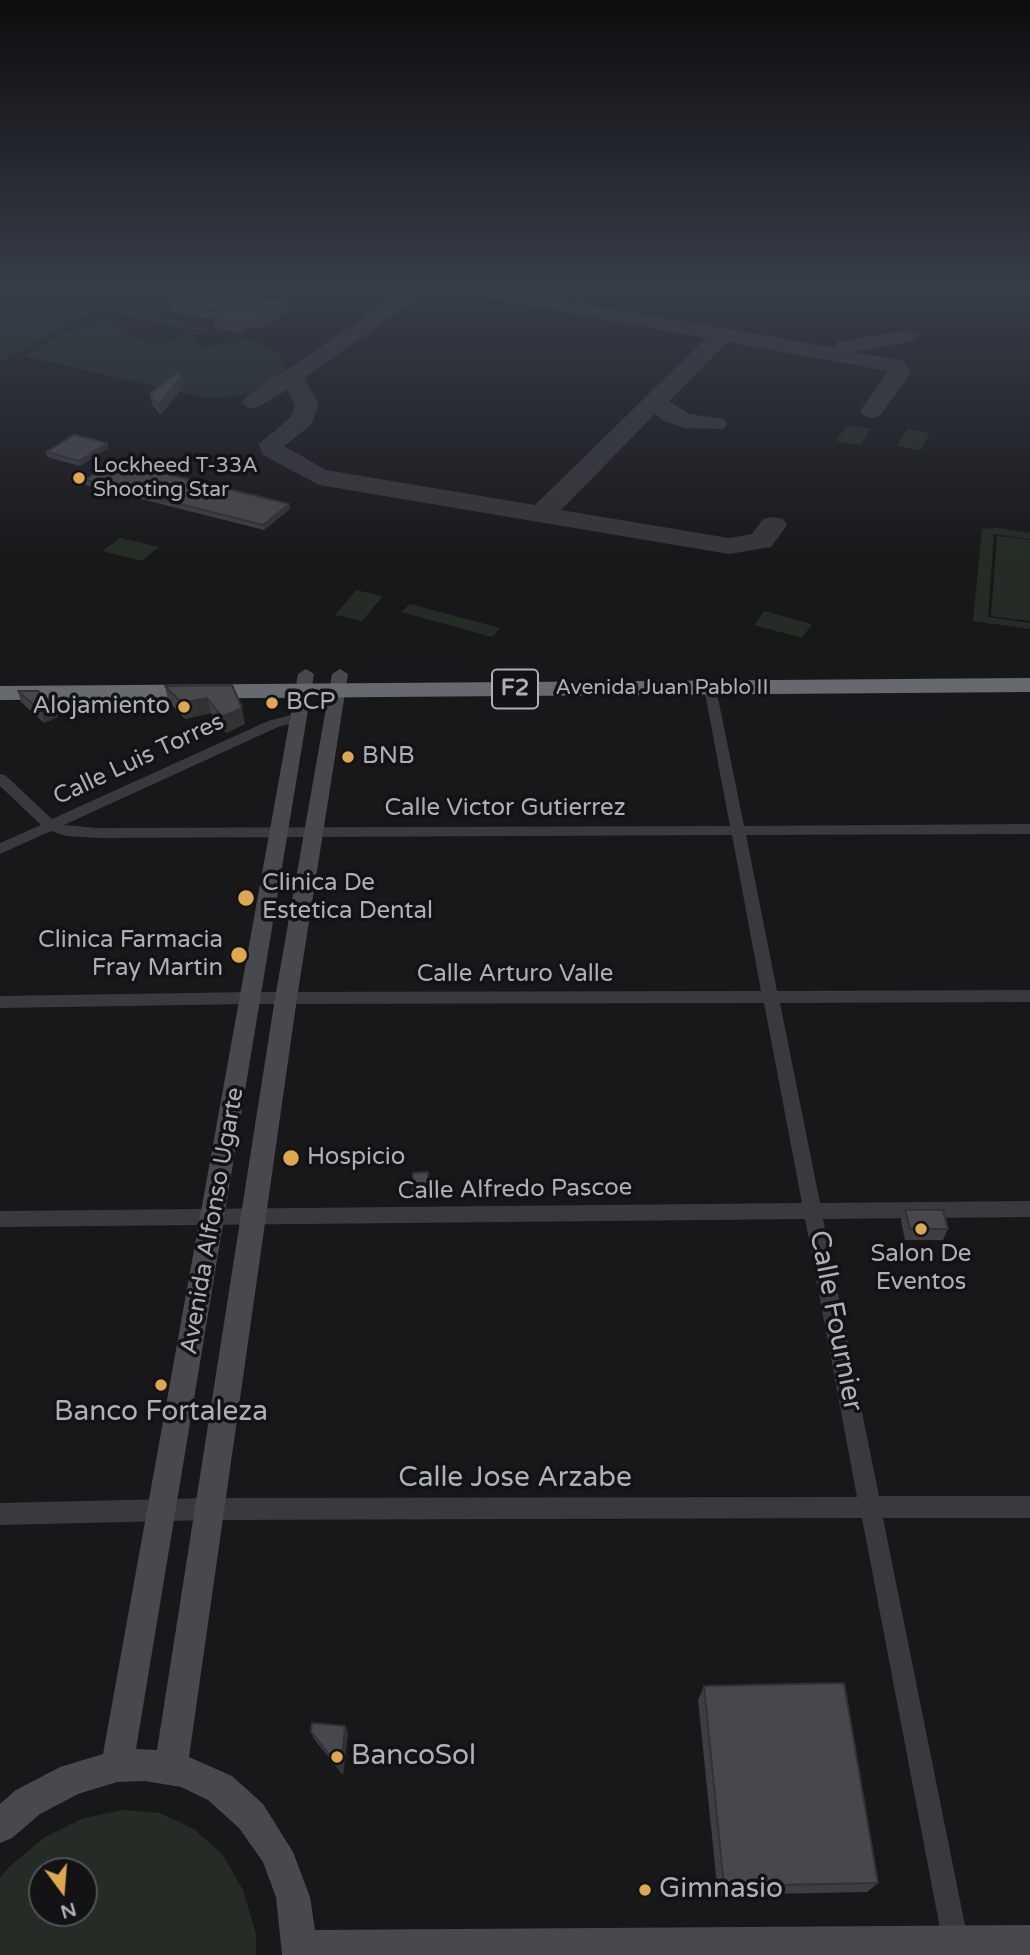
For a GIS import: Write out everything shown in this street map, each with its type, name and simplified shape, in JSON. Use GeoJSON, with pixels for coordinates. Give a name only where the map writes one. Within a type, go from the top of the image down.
{"type":"FeatureCollection","features":[{"type":"Feature","properties":{"kind":"highway","name":"Avenida Juan Pablo II"},"geometry":{"type":"LineString","coordinates":[[2,691],[305,682],[1030,672]]}},
{"type":"Feature","properties":{"kind":"highway","name":"Avenida Juan Pablo II"},"geometry":{"type":"LineString","coordinates":[[338,682],[710,688],[1030,685]]}},
{"type":"Feature","properties":{"kind":"main road","name":"Avenida Alfonso Ugarte"},"geometry":{"type":"LineString","coordinates":[[117,1766],[305,682]]}},
{"type":"Feature","properties":{"kind":"main road","name":"Avenida Alfonso Ugarte"},"geometry":{"type":"LineString","coordinates":[[172,1768],[286,998],[338,682]]}},
{"type":"Feature","properties":{"kind":"main road"},"geometry":{"type":"LineString","coordinates":[[0,1826],[28,1802],[72,1779],[117,1766],[172,1768],[220,1788],[251,1815],[276,1852],[293,1897],[300,1952],[957,1950],[1030,1943]]}},
{"type":"Feature","properties":{"kind":"street","name":"Calle Fournier"},"geometry":{"type":"LineString","coordinates":[[710,688],[957,1950]]}},
{"type":"Feature","properties":{"kind":"street","name":"Calle Luis Torres"},"geometry":{"type":"LineString","coordinates":[[0,849],[273,724],[299,717]]}},
{"type":"Feature","properties":{"kind":"street","name":"Calle Victor Gutierrez"},"geometry":{"type":"LineString","coordinates":[[0,778],[51,825],[66,831],[97,834],[1030,829]]}},
{"type":"Feature","properties":{"kind":"street","name":"Calle Arturo Valle"},"geometry":{"type":"LineString","coordinates":[[0,1002],[251,998],[1030,996]]}},
{"type":"Feature","properties":{"kind":"street","name":"Calle Alfredo Pascoe"},"geometry":{"type":"LineString","coordinates":[[0,1219],[1030,1209]]}},
{"type":"Feature","properties":{"kind":"street","name":"Calle Jose Arzabe"},"geometry":{"type":"LineString","coordinates":[[0,1514],[210,1509],[1030,1507]]}},
{"type":"Feature","properties":{"kind":"shaded area"},"geometry":{"type":"Polygon","coordinates":[[[129,380],[276,380],[256,394],[206,398],[129,380]]]}},
{"type":"Feature","properties":{"kind":"shaded area"},"geometry":{"type":"Polygon","coordinates":[[[847,425],[871,429],[860,445],[836,441],[847,425]]]}},
{"type":"Feature","properties":{"kind":"shaded area"},"geometry":{"type":"Polygon","coordinates":[[[907,429],[930,433],[921,450],[897,446],[907,429]]]}},
{"type":"Feature","properties":{"kind":"shaded area"},"geometry":{"type":"Polygon","coordinates":[[[997,528],[1030,533],[1030,539],[994,534],[988,617],[1030,623],[1030,629],[973,621],[982,529],[997,528]]]}},
{"type":"Feature","properties":{"kind":"shaded area"},"geometry":{"type":"Polygon","coordinates":[[[997,536],[1030,540],[1030,621],[991,616],[997,536]]]}},
{"type":"Feature","properties":{"kind":"shaded area"},"geometry":{"type":"Polygon","coordinates":[[[120,538],[159,547],[141,561],[102,551],[120,538]]]}},
{"type":"Feature","properties":{"kind":"shaded area"},"geometry":{"type":"Polygon","coordinates":[[[356,590],[383,596],[362,621],[335,615],[356,590]]]}},
{"type":"Feature","properties":{"kind":"shaded area"},"geometry":{"type":"Polygon","coordinates":[[[410,604],[500,628],[492,637],[401,612],[410,604]]]}},
{"type":"Feature","properties":{"kind":"shaded area"},"geometry":{"type":"Polygon","coordinates":[[[764,611],[812,624],[802,638],[754,625],[764,611]]]}},
{"type":"Feature","properties":{"kind":"shaded area"},"geometry":{"type":"Polygon","coordinates":[[[123,1810],[160,1813],[194,1829],[222,1854],[243,1890],[256,1934],[256,1955],[0,1955],[0,1878],[45,1837],[84,1818],[123,1810]]]}},
{"type":"Feature","properties":{"kind":"building"},"geometry":{"type":"Polygon","coordinates":[[[168,380],[178,380],[158,405],[150,394],[168,380]]]}},
{"type":"Feature","properties":{"kind":"building"},"geometry":{"type":"Polygon","coordinates":[[[74,435],[107,443],[79,461],[46,452],[74,435]]]}},
{"type":"Feature","properties":{"kind":"building"},"geometry":{"type":"Polygon","coordinates":[[[113,461],[289,504],[263,525],[85,480],[113,461]]]}},
{"type":"Feature","properties":{"kind":"building"},"geometry":{"type":"Polygon","coordinates":[[[232,685],[242,708],[222,717],[207,698],[182,703],[165,686],[232,685]]]}},
{"type":"Feature","properties":{"kind":"building"},"geometry":{"type":"Polygon","coordinates":[[[18,691],[38,691],[54,705],[41,711],[18,691]]]}},
{"type":"Feature","properties":{"kind":"building"},"geometry":{"type":"Polygon","coordinates":[[[428,1172],[428,1194],[413,1194],[413,1173],[428,1172]]]}},
{"type":"Feature","properties":{"kind":"building"},"geometry":{"type":"Polygon","coordinates":[[[905,1210],[943,1210],[948,1229],[910,1229],[905,1210]]]}},
{"type":"Feature","properties":{"kind":"building"},"geometry":{"type":"Polygon","coordinates":[[[844,1683],[878,1883],[724,1886],[704,1686],[844,1683]]]}},
{"type":"Feature","properties":{"kind":"building","name":"BancoSol"},"geometry":{"type":"Polygon","coordinates":[[[312,1723],[345,1726],[341,1769],[311,1732],[312,1723]]]}},
{"type":"Feature","properties":{"kind":"taxiway"},"geometry":{"type":"LineString","coordinates":[[254,402],[286,380]]}},
{"type":"Feature","properties":{"kind":"taxiway"},"geometry":{"type":"LineString","coordinates":[[293,380],[307,405],[302,420],[271,444],[272,450],[319,477],[729,546],[761,541],[773,525]]}},
{"type":"Feature","properties":{"kind":"taxiway"},"geometry":{"type":"LineString","coordinates":[[655,401],[676,380]]}},
{"type":"Feature","properties":{"kind":"taxiway"},"geometry":{"type":"LineString","coordinates":[[872,411],[895,380]]}},
{"type":"Feature","properties":{"kind":"taxiway"},"geometry":{"type":"LineString","coordinates":[[541,514],[655,401]]}},
{"type":"Feature","properties":{"kind":"taxiway"},"geometry":{"type":"LineString","coordinates":[[655,401],[670,415],[684,421],[715,424]]}},
{"type":"Feature","properties":{"kind":"place","name":"Lockheed T-33A Shooting Star"},"geometry":{"type":"Point","coordinates":[79,478]}},
{"type":"Feature","properties":{"kind":"place","name":"BCP"},"geometry":{"type":"Point","coordinates":[272,703]}},
{"type":"Feature","properties":{"kind":"place","name":"Alojamiento"},"geometry":{"type":"Point","coordinates":[184,707]}},
{"type":"Feature","properties":{"kind":"place","name":"BNB"},"geometry":{"type":"Point","coordinates":[348,757]}},
{"type":"Feature","properties":{"kind":"place","name":"Clinica De Estetica Dental"},"geometry":{"type":"Point","coordinates":[246,898]}},
{"type":"Feature","properties":{"kind":"place","name":"Clinica Farmacia Fray Martin"},"geometry":{"type":"Point","coordinates":[239,955]}},
{"type":"Feature","properties":{"kind":"place","name":"Hospicio"},"geometry":{"type":"Point","coordinates":[291,1158]}},
{"type":"Feature","properties":{"kind":"place","name":"Salon De Eventos"},"geometry":{"type":"Point","coordinates":[921,1229]}},
{"type":"Feature","properties":{"kind":"place","name":"Banco Fortaleza"},"geometry":{"type":"Point","coordinates":[161,1385]}},
{"type":"Feature","properties":{"kind":"place","name":"BancoSol"},"geometry":{"type":"Point","coordinates":[337,1757]}},
{"type":"Feature","properties":{"kind":"place","name":"Gimnasio"},"geometry":{"type":"Point","coordinates":[645,1890]}}]}
